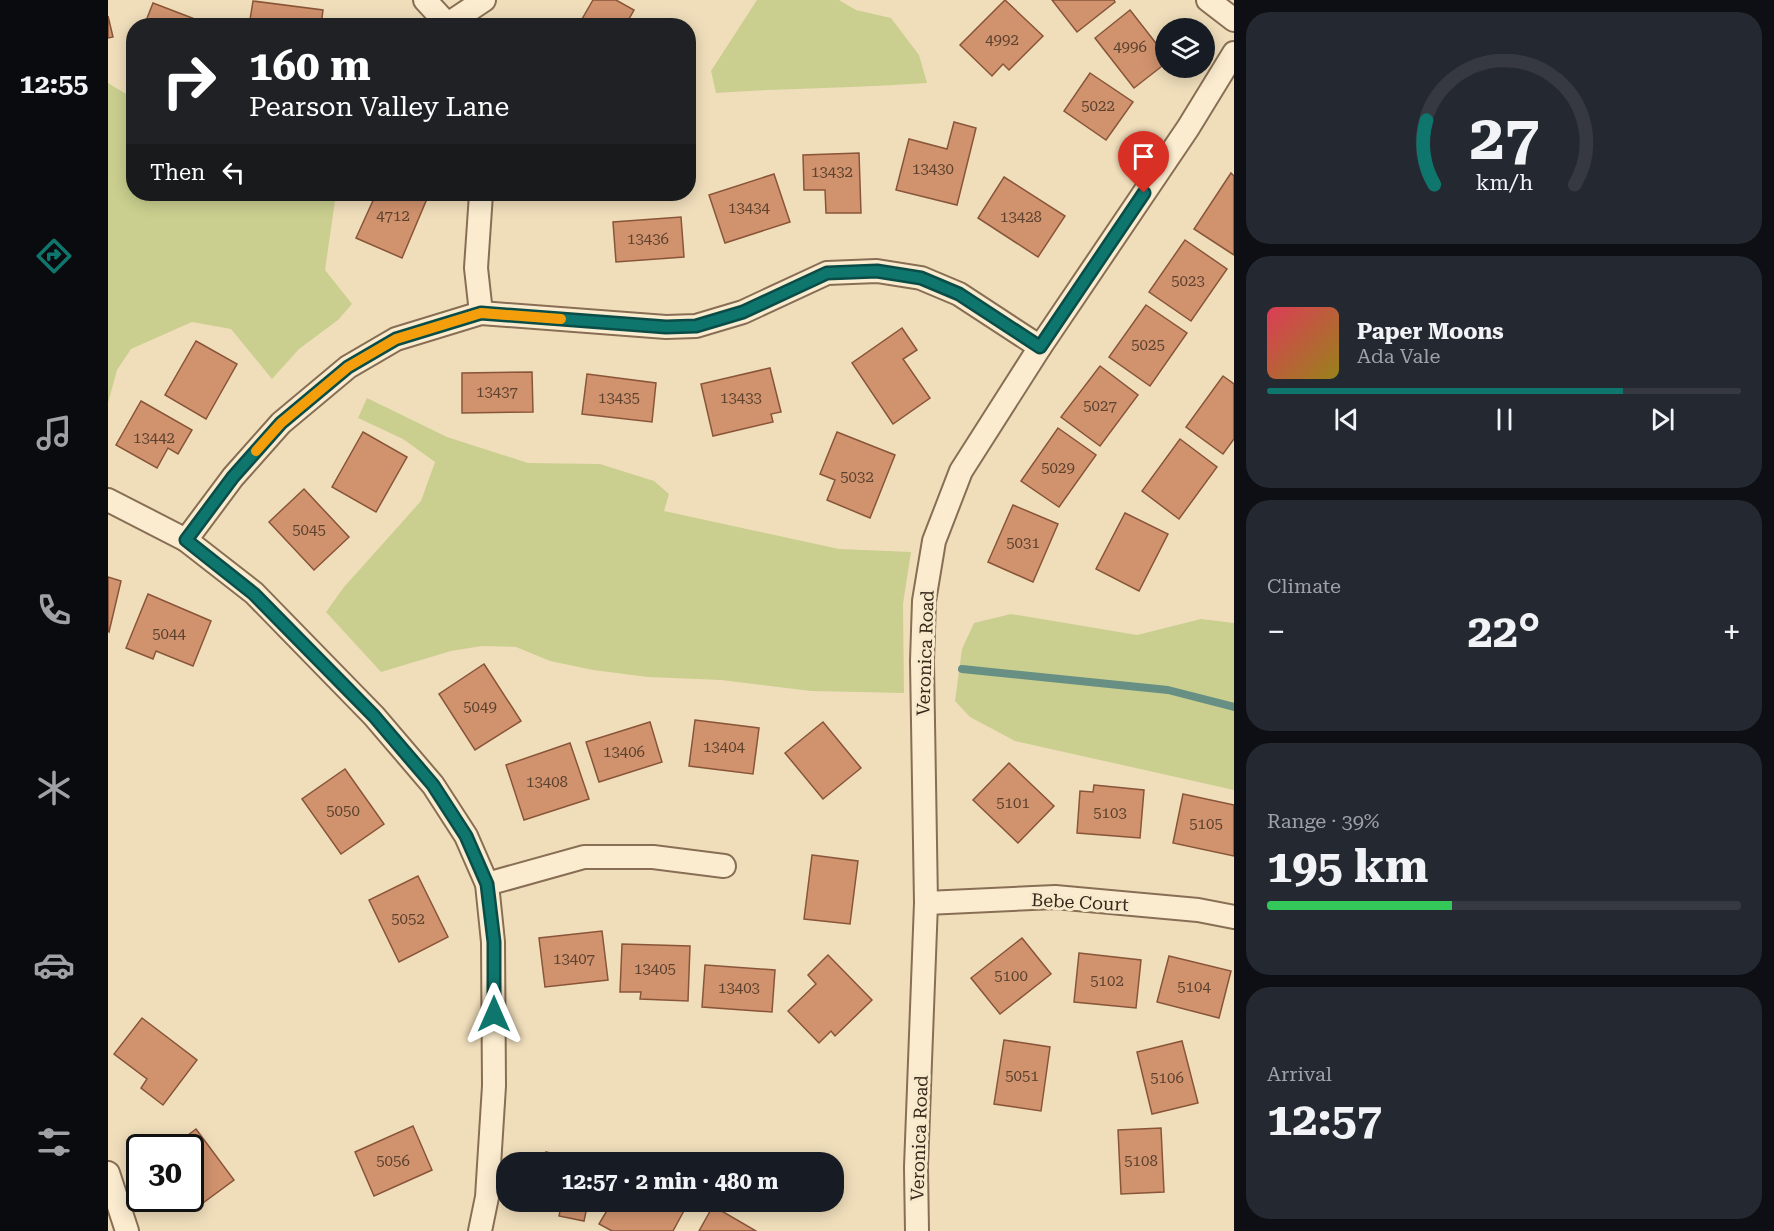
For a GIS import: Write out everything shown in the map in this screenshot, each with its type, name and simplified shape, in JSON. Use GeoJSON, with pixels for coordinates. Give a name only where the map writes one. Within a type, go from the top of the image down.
{"type":"FeatureCollection","features":[{"type":"Feature","properties":{"kind":"street"},"geometry":{"type":"LineString","coordinates":[[425,0],[442,18]]}},
{"type":"Feature","properties":{"kind":"street"},"geometry":{"type":"LineString","coordinates":[[459,18],[484,0]]}},
{"type":"Feature","properties":{"kind":"street"},"geometry":{"type":"LineString","coordinates":[[1208,0],[1234,20]]}},
{"type":"Feature","properties":{"kind":"street","name":"Veronica Road"},"geometry":{"type":"LineString","coordinates":[[917,1231],[916,1167],[926,903],[922,661],[924,601],[934,541],[961,471],[1040,347],[1188,128],[1234,53]]}},
{"type":"Feature","properties":{"kind":"street"},"geometry":{"type":"LineString","coordinates":[[481,201],[476,268],[481,313]]}},
{"type":"Feature","properties":{"kind":"street"},"geometry":{"type":"LineString","coordinates":[[186,540],[233,477],[281,423],[348,367],[396,339],[481,313],[666,327],[696,326],[743,312],[827,273],[877,271],[921,278],[959,294],[1040,347]]}},
{"type":"Feature","properties":{"kind":"street"},"geometry":{"type":"LineString","coordinates":[[108,500],[186,540],[254,594],[374,716],[433,785],[466,836],[487,884],[494,942],[494,1086],[487,1197],[480,1231]]}},
{"type":"Feature","properties":{"kind":"street"},"geometry":{"type":"LineString","coordinates":[[487,884],[584,857],[653,857],[724,866]]}},
{"type":"Feature","properties":{"kind":"street","name":"Bebe Court"},"geometry":{"type":"LineString","coordinates":[[926,903],[1055,897],[1198,910],[1234,917]]}},
{"type":"Feature","properties":{"kind":"street"},"geometry":{"type":"LineString","coordinates":[[108,1173],[127,1231]]}},
{"type":"Feature","properties":{"kind":"green space"},"geometry":{"type":"Polygon","coordinates":[[[757,0],[839,0],[856,10],[891,18],[919,55],[927,83],[716,93],[711,71],[757,0]]]}},
{"type":"Feature","properties":{"kind":"green space"},"geometry":{"type":"Polygon","coordinates":[[[108,83],[126,94],[126,201],[335,201],[325,270],[352,304],[338,320],[299,349],[272,379],[231,329],[192,322],[131,349],[117,370],[108,403],[108,83]]]}},
{"type":"Feature","properties":{"kind":"green space"},"geometry":{"type":"Polygon","coordinates":[[[367,398],[447,437],[528,463],[600,464],[654,481],[669,494],[664,511],[839,549],[911,552],[903,604],[904,693],[811,691],[721,680],[648,677],[593,670],[550,661],[516,647],[482,646],[451,651],[381,672],[326,612],[344,587],[421,501],[435,462],[403,439],[358,418],[367,398]]]}},
{"type":"Feature","properties":{"kind":"green space"},"geometry":{"type":"Polygon","coordinates":[[[1011,614],[1137,635],[1201,619],[1234,623],[1234,790],[1015,741],[970,717],[955,701],[962,649],[974,623],[1011,614]]]}},
{"type":"Feature","properties":{"kind":"building"},"geometry":{"type":"Polygon","coordinates":[[[593,0],[616,0],[634,10],[630,18],[583,18],[593,0]]]}},
{"type":"Feature","properties":{"kind":"building"},"geometry":{"type":"Polygon","coordinates":[[[1005,0],[1043,36],[1009,70],[1003,64],[992,76],[960,45],[1005,0]]]}},
{"type":"Feature","properties":{"kind":"building"},"geometry":{"type":"Polygon","coordinates":[[[1052,0],[1114,0],[1115,2],[1077,32],[1052,0]]]}},
{"type":"Feature","properties":{"kind":"building"},"geometry":{"type":"Polygon","coordinates":[[[253,1],[323,10],[322,18],[250,18],[253,1]]]}},
{"type":"Feature","properties":{"kind":"building"},"geometry":{"type":"Polygon","coordinates":[[[153,3],[192,18],[147,18],[153,3]]]}},
{"type":"Feature","properties":{"kind":"building"},"geometry":{"type":"Polygon","coordinates":[[[1130,10],[1155,42],[1155,72],[1134,88],[1095,38],[1130,10]]]}},
{"type":"Feature","properties":{"kind":"building"},"geometry":{"type":"Polygon","coordinates":[[[108,16],[113,37],[108,38],[108,16]]]}},
{"type":"Feature","properties":{"kind":"building"},"geometry":{"type":"Polygon","coordinates":[[[1090,73],[1133,102],[1106,140],[1064,111],[1090,73]]]}},
{"type":"Feature","properties":{"kind":"building"},"geometry":{"type":"Polygon","coordinates":[[[954,122],[976,128],[957,205],[896,190],[909,139],[947,149],[954,122]]]}},
{"type":"Feature","properties":{"kind":"building"},"geometry":{"type":"Polygon","coordinates":[[[859,153],[861,213],[826,213],[825,190],[804,190],[803,155],[859,153]]]}},
{"type":"Feature","properties":{"kind":"building"},"geometry":{"type":"Polygon","coordinates":[[[1231,173],[1234,176],[1234,255],[1194,229],[1231,173]]]}},
{"type":"Feature","properties":{"kind":"building"},"geometry":{"type":"Polygon","coordinates":[[[774,174],[790,222],[725,243],[709,195],[774,174]]]}},
{"type":"Feature","properties":{"kind":"building"},"geometry":{"type":"Polygon","coordinates":[[[1004,177],[1065,216],[1038,257],[978,218],[1004,177]]]}},
{"type":"Feature","properties":{"kind":"building"},"geometry":{"type":"Polygon","coordinates":[[[373,201],[426,201],[402,258],[356,238],[373,201]]]}},
{"type":"Feature","properties":{"kind":"building"},"geometry":{"type":"Polygon","coordinates":[[[681,217],[684,257],[616,262],[613,222],[681,217]]]}},
{"type":"Feature","properties":{"kind":"building"},"geometry":{"type":"Polygon","coordinates":[[[1185,240],[1227,269],[1191,321],[1149,292],[1185,240]]]}},
{"type":"Feature","properties":{"kind":"building"},"geometry":{"type":"Polygon","coordinates":[[[1146,305],[1187,333],[1150,386],[1109,357],[1146,305]]]}},
{"type":"Feature","properties":{"kind":"building"},"geometry":{"type":"Polygon","coordinates":[[[902,328],[917,350],[903,359],[930,398],[893,424],[852,363],[902,328]]]}},
{"type":"Feature","properties":{"kind":"building"},"geometry":{"type":"Polygon","coordinates":[[[196,341],[237,364],[206,419],[165,395],[196,341]]]}},
{"type":"Feature","properties":{"kind":"building"},"geometry":{"type":"Polygon","coordinates":[[[1100,366],[1138,395],[1100,446],[1061,417],[1100,366]]]}},
{"type":"Feature","properties":{"kind":"building"},"geometry":{"type":"Polygon","coordinates":[[[770,368],[781,412],[771,414],[773,422],[713,436],[701,384],[770,368]]]}},
{"type":"Feature","properties":{"kind":"building"},"geometry":{"type":"Polygon","coordinates":[[[532,372],[533,412],[462,413],[462,373],[532,372]]]}},
{"type":"Feature","properties":{"kind":"building"},"geometry":{"type":"Polygon","coordinates":[[[587,374],[656,383],[652,422],[582,414],[587,374]]]}},
{"type":"Feature","properties":{"kind":"building"},"geometry":{"type":"Polygon","coordinates":[[[1223,376],[1234,384],[1234,439],[1223,454],[1186,427],[1223,376]]]}},
{"type":"Feature","properties":{"kind":"building"},"geometry":{"type":"Polygon","coordinates":[[[141,401],[192,430],[178,454],[168,448],[157,468],[116,445],[141,401]]]}},
{"type":"Feature","properties":{"kind":"building"},"geometry":{"type":"Polygon","coordinates":[[[1058,428],[1096,455],[1059,507],[1021,481],[1058,428]]]}},
{"type":"Feature","properties":{"kind":"building"},"geometry":{"type":"Polygon","coordinates":[[[363,432],[407,457],[376,512],[332,487],[363,432]]]}},
{"type":"Feature","properties":{"kind":"building"},"geometry":{"type":"Polygon","coordinates":[[[837,432],[895,455],[870,518],[827,500],[835,480],[820,474],[837,432]]]}},
{"type":"Feature","properties":{"kind":"building"},"geometry":{"type":"Polygon","coordinates":[[[1180,439],[1217,467],[1179,519],[1142,491],[1180,439]]]}},
{"type":"Feature","properties":{"kind":"building"},"geometry":{"type":"Polygon","coordinates":[[[304,489],[349,537],[314,570],[269,522],[304,489]]]}},
{"type":"Feature","properties":{"kind":"building"},"geometry":{"type":"Polygon","coordinates":[[[1013,505],[1058,524],[1033,582],[988,562],[1013,505]]]}},
{"type":"Feature","properties":{"kind":"building"},"geometry":{"type":"Polygon","coordinates":[[[1125,513],[1168,534],[1139,591],[1096,569],[1125,513]]]}},
{"type":"Feature","properties":{"kind":"building"},"geometry":{"type":"Polygon","coordinates":[[[108,577],[121,581],[109,632],[108,631],[108,577]]]}},
{"type":"Feature","properties":{"kind":"building"},"geometry":{"type":"Polygon","coordinates":[[[148,594],[211,621],[193,666],[156,651],[153,659],[126,648],[148,594]]]}},
{"type":"Feature","properties":{"kind":"building"},"geometry":{"type":"Polygon","coordinates":[[[484,664],[521,721],[475,750],[439,694],[484,664]]]}},
{"type":"Feature","properties":{"kind":"building"},"geometry":{"type":"Polygon","coordinates":[[[695,720],[759,728],[753,774],[689,766],[695,720]]]}},
{"type":"Feature","properties":{"kind":"building"},"geometry":{"type":"Polygon","coordinates":[[[650,722],[662,762],[599,782],[586,742],[650,722]]]}},
{"type":"Feature","properties":{"kind":"building"},"geometry":{"type":"Polygon","coordinates":[[[823,722],[861,768],[823,799],[785,753],[823,722]]]}},
{"type":"Feature","properties":{"kind":"building"},"geometry":{"type":"Polygon","coordinates":[[[570,743],[589,799],[524,820],[506,765],[570,743]]]}},
{"type":"Feature","properties":{"kind":"building"},"geometry":{"type":"Polygon","coordinates":[[[1009,763],[1054,806],[1018,843],[973,800],[1009,763]]]}},
{"type":"Feature","properties":{"kind":"building"},"geometry":{"type":"Polygon","coordinates":[[[345,769],[384,824],[341,854],[302,799],[345,769]]]}},
{"type":"Feature","properties":{"kind":"building"},"geometry":{"type":"Polygon","coordinates":[[[1094,785],[1144,790],[1140,838],[1077,833],[1080,791],[1093,792],[1094,785]]]}},
{"type":"Feature","properties":{"kind":"building"},"geometry":{"type":"Polygon","coordinates":[[[1183,794],[1234,805],[1234,856],[1173,843],[1183,794]]]}},
{"type":"Feature","properties":{"kind":"building"},"geometry":{"type":"Polygon","coordinates":[[[812,855],[858,861],[850,924],[804,919],[812,855]]]}},
{"type":"Feature","properties":{"kind":"building"},"geometry":{"type":"Polygon","coordinates":[[[418,876],[448,937],[399,962],[369,900],[418,876]]]}},
{"type":"Feature","properties":{"kind":"building"},"geometry":{"type":"Polygon","coordinates":[[[602,931],[608,980],[545,987],[539,938],[602,931]]]}},
{"type":"Feature","properties":{"kind":"building"},"geometry":{"type":"Polygon","coordinates":[[[1022,938],[1051,974],[1000,1014],[971,978],[1022,938]]]}},
{"type":"Feature","properties":{"kind":"building"},"geometry":{"type":"Polygon","coordinates":[[[622,944],[690,946],[688,1001],[640,999],[641,992],[620,992],[622,944]]]}},
{"type":"Feature","properties":{"kind":"building"},"geometry":{"type":"Polygon","coordinates":[[[1079,953],[1141,960],[1136,1008],[1074,1002],[1079,953]]]}},
{"type":"Feature","properties":{"kind":"building"},"geometry":{"type":"Polygon","coordinates":[[[828,955],[872,1000],[835,1036],[831,1031],[819,1043],[788,1011],[816,984],[808,975],[828,955]]]}},
{"type":"Feature","properties":{"kind":"building"},"geometry":{"type":"Polygon","coordinates":[[[1169,956],[1231,971],[1219,1018],[1157,1002],[1169,956]]]}},
{"type":"Feature","properties":{"kind":"building"},"geometry":{"type":"Polygon","coordinates":[[[705,965],[775,970],[772,1012],[702,1007],[705,965]]]}},
{"type":"Feature","properties":{"kind":"building"},"geometry":{"type":"Polygon","coordinates":[[[142,1018],[197,1060],[163,1105],[141,1088],[147,1079],[114,1054],[142,1018]]]}},
{"type":"Feature","properties":{"kind":"building"},"geometry":{"type":"Polygon","coordinates":[[[1004,1040],[1050,1047],[1041,1111],[994,1104],[1004,1040]]]}},
{"type":"Feature","properties":{"kind":"building"},"geometry":{"type":"Polygon","coordinates":[[[1182,1041],[1198,1103],[1152,1114],[1137,1052],[1182,1041]]]}},
{"type":"Feature","properties":{"kind":"building"},"geometry":{"type":"Polygon","coordinates":[[[413,1126],[432,1170],[374,1196],[355,1152],[413,1126]]]}},
{"type":"Feature","properties":{"kind":"building"},"geometry":{"type":"Polygon","coordinates":[[[1161,1128],[1164,1192],[1121,1194],[1118,1130],[1161,1128]]]}},
{"type":"Feature","properties":{"kind":"building"},"geometry":{"type":"Polygon","coordinates":[[[196,1129],[200,1134],[189,1134],[196,1129]]]}},
{"type":"Feature","properties":{"kind":"building"},"geometry":{"type":"Polygon","coordinates":[[[204,1140],[234,1180],[204,1202],[204,1140]]]}},
{"type":"Feature","properties":{"kind":"building"},"geometry":{"type":"Polygon","coordinates":[[[560,1212],[586,1212],[584,1221],[559,1216],[560,1212]]]}},
{"type":"Feature","properties":{"kind":"building"},"geometry":{"type":"Polygon","coordinates":[[[606,1212],[683,1212],[673,1231],[612,1231],[599,1224],[606,1212]]]}},
{"type":"Feature","properties":{"kind":"building"},"geometry":{"type":"Polygon","coordinates":[[[710,1212],[723,1212],[756,1231],[699,1231],[710,1212]]]}},
{"type":"Feature","properties":{"kind":"waterway"},"geometry":{"type":"LineString","coordinates":[[962,669],[1168,690],[1234,707]]}},
{"type":"Feature","properties":{"kind":"slow traffic"},"geometry":{"type":"LineString","coordinates":[[256,451],[281,423],[348,367],[396,339],[481,313],[561,319]]}},
{"type":"Feature","properties":{"kind":"route"},"geometry":{"type":"LineString","coordinates":[[494,1014],[494,942],[487,884],[466,836],[433,785],[374,716],[254,594],[186,540],[233,477],[281,423],[348,367],[396,339],[481,313],[666,327],[696,326],[743,312],[827,273],[877,271],[921,278],[959,294],[1040,347],[1144,193]]}}]}
